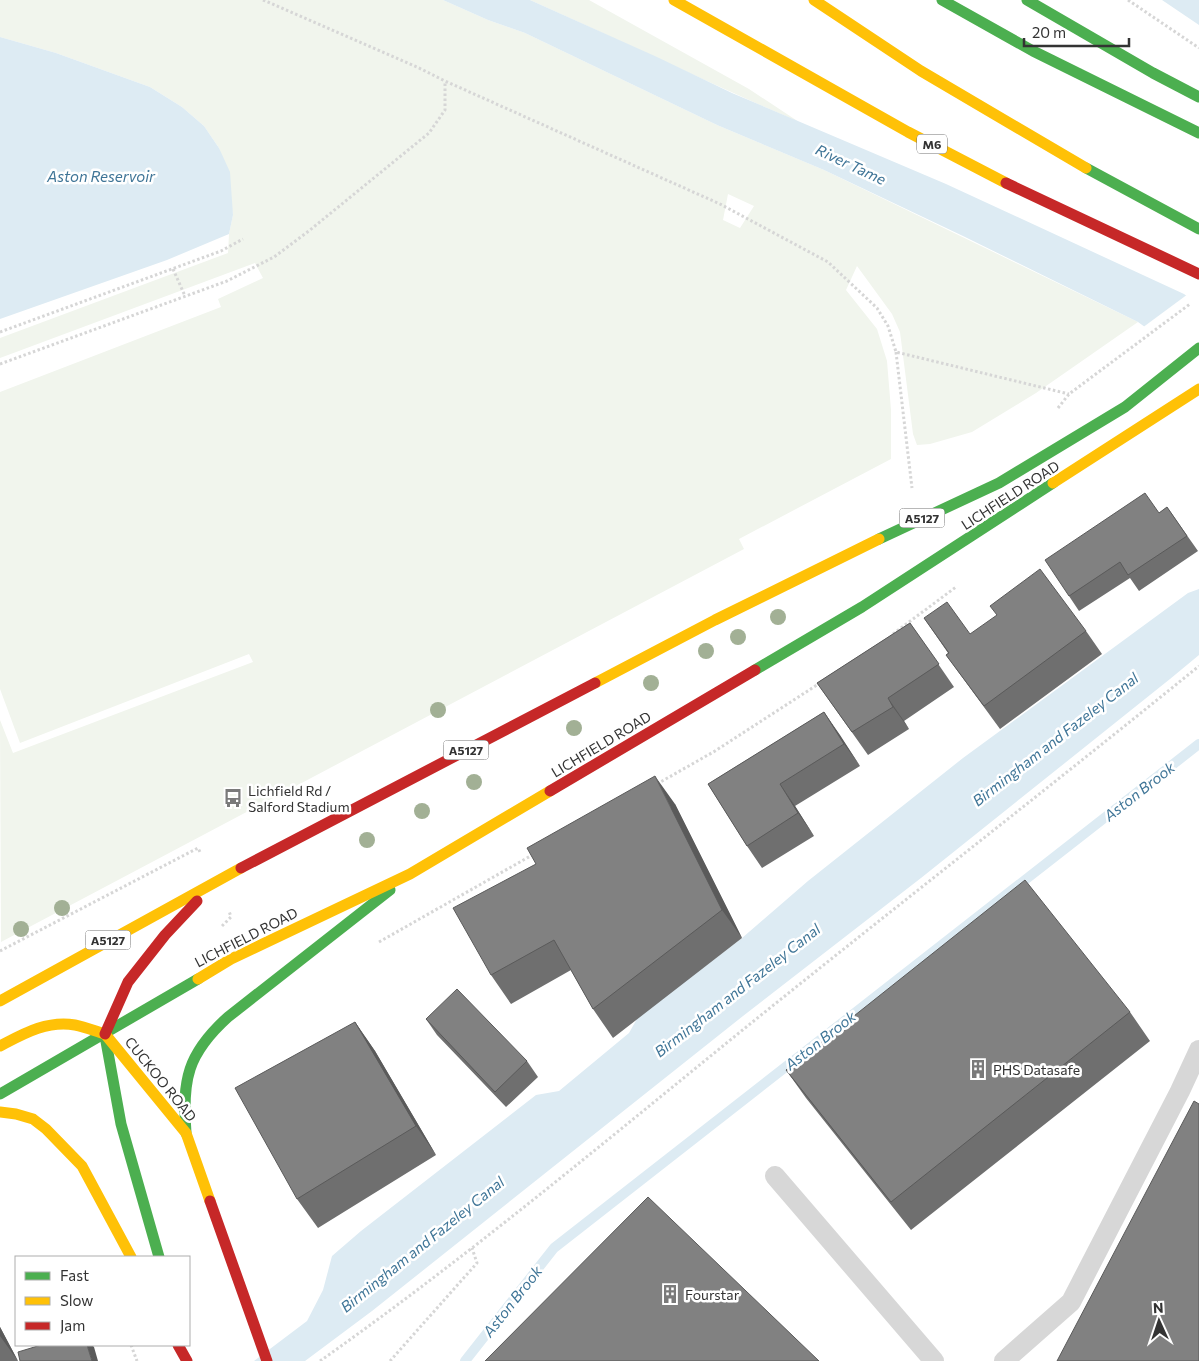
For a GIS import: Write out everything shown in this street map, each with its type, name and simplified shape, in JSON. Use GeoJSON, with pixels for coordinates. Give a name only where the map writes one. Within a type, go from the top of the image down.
{"type":"FeatureCollection","features":[{"type":"Feature","properties":{"kind":"main road","name":"M6"},"geometry":{"type":"LineString","coordinates":[[674,0],[908,132],[1027,194],[1199,274]]}},
{"type":"Feature","properties":{"kind":"main road"},"geometry":{"type":"LineString","coordinates":[[814,0],[921,72],[1112,183],[1199,228]]}},
{"type":"Feature","properties":{"kind":"main road"},"geometry":{"type":"LineString","coordinates":[[942,0],[1033,51],[1199,133]]}},
{"type":"Feature","properties":{"kind":"main road"},"geometry":{"type":"LineString","coordinates":[[1027,0],[1153,73],[1199,96]]}},
{"type":"Feature","properties":{"kind":"main road","name":"LICHFIELD ROAD"},"geometry":{"type":"LineString","coordinates":[[0,1000],[217,881],[715,620],[916,520],[999,483],[1125,407],[1199,348]]}},
{"type":"Feature","properties":{"kind":"main road","name":"LICHFIELD ROAD"},"geometry":{"type":"LineString","coordinates":[[0,1094],[231,959],[410,874],[862,607],[1199,389]]}},
{"type":"Feature","properties":{"kind":"main road"},"geometry":{"type":"LineString","coordinates":[[186,1133],[185,1104],[190,1070],[196,1052],[210,1034],[228,1017],[410,874]]}},
{"type":"Feature","properties":{"kind":"main road"},"geometry":{"type":"LineString","coordinates":[[0,1046],[31,1030],[51,1025],[73,1024],[105,1034],[128,982],[165,935],[217,881]]}},
{"type":"Feature","properties":{"kind":"main road","name":"CUCKOO ROAD"},"geometry":{"type":"LineString","coordinates":[[105,1034],[186,1133],[267,1361]]}},
{"type":"Feature","properties":{"kind":"main road","name":"CUCKOO ROAD"},"geometry":{"type":"LineString","coordinates":[[105,1034],[121,1124],[158,1256]]}},
{"type":"Feature","properties":{"kind":"main road"},"geometry":{"type":"LineString","coordinates":[[0,1112],[33,1119],[46,1129],[82,1166],[130,1256]]}},
{"type":"Feature","properties":{"kind":"main road"},"geometry":{"type":"LineString","coordinates":[[179,1346],[187,1361]]}},
{"type":"Feature","properties":{"kind":"main road"},"geometry":{"type":"LineString","coordinates":[[183,1346],[187,1361]]}},
{"type":"Feature","properties":{"kind":"lane"},"geometry":{"type":"LineString","coordinates":[[1004,1361],[1071,1302],[1180,1091],[1199,1050]]}},
{"type":"Feature","properties":{"kind":"lane"},"geometry":{"type":"LineString","coordinates":[[775,1176],[934,1361]]}},
{"type":"Feature","properties":{"kind":"path"},"geometry":{"type":"LineString","coordinates":[[263,0],[418,67],[445,81],[720,204],[828,262],[877,308],[888,326],[896,352],[916,520]]}},
{"type":"Feature","properties":{"kind":"path"},"geometry":{"type":"LineString","coordinates":[[1128,0],[1199,48]]}},
{"type":"Feature","properties":{"kind":"path"},"geometry":{"type":"LineString","coordinates":[[0,364],[227,281],[274,257],[429,133],[445,110],[445,81]]}},
{"type":"Feature","properties":{"kind":"path"},"geometry":{"type":"LineString","coordinates":[[0,332],[221,252],[243,239]]}},
{"type":"Feature","properties":{"kind":"path"},"geometry":{"type":"LineString","coordinates":[[173,268],[185,296]]}},
{"type":"Feature","properties":{"kind":"path"},"geometry":{"type":"LineString","coordinates":[[1143,339],[1192,302]]}},
{"type":"Feature","properties":{"kind":"path"},"geometry":{"type":"LineString","coordinates":[[896,352],[1070,394]]}},
{"type":"Feature","properties":{"kind":"path"},"geometry":{"type":"LineString","coordinates":[[887,638],[958,586]]}},
{"type":"Feature","properties":{"kind":"path"},"geometry":{"type":"LineString","coordinates":[[320,1361],[472,1248],[1199,666]]}},
{"type":"Feature","properties":{"kind":"path"},"geometry":{"type":"LineString","coordinates":[[654,785],[714,750],[822,682]]}},
{"type":"Feature","properties":{"kind":"path"},"geometry":{"type":"LineString","coordinates":[[377,943],[542,849]]}},
{"type":"Feature","properties":{"kind":"path"},"geometry":{"type":"LineString","coordinates":[[390,1361],[477,1264],[472,1248]]}},
{"type":"Feature","properties":{"kind":"path"},"geometry":{"type":"LineString","coordinates":[[131,1346],[137,1361]]}},
{"type":"Feature","properties":{"kind":"shaded area"},"geometry":{"type":"Polygon","coordinates":[[[0,0],[443,0],[488,20],[525,33],[717,125],[824,170],[1138,322],[1036,393],[972,432],[930,444],[917,445],[913,434],[900,332],[892,314],[857,266],[846,290],[877,329],[887,361],[891,410],[891,459],[739,539],[744,549],[1,942],[0,720],[13,753],[253,662],[249,654],[20,743],[0,689],[0,392],[221,307],[218,299],[263,278],[255,263],[0,358],[0,338],[228,253],[233,215],[219,148],[204,126],[182,107],[150,87],[56,53],[0,37],[0,0]],[[728,194],[723,220],[740,228],[754,206],[728,194]]]}},
{"type":"Feature","properties":{"kind":"shaded area"},"geometry":{"type":"Polygon","coordinates":[[[530,0],[589,0],[749,89],[799,122],[731,92],[530,0]]]}},
{"type":"Feature","properties":{"kind":"water","name":"River Tame"},"geometry":{"type":"Polygon","coordinates":[[[443,0],[530,0],[732,93],[946,184],[1184,294],[1199,305],[1199,366],[1138,322],[963,236],[824,170],[717,125],[525,33],[488,20],[443,0]]]}},
{"type":"Feature","properties":{"kind":"water"},"geometry":{"type":"Polygon","coordinates":[[[1162,0],[1199,0],[1199,25],[1162,0]]]}},
{"type":"Feature","properties":{"kind":"water","name":"Aston Reservoir"},"geometry":{"type":"Polygon","coordinates":[[[0,37],[56,53],[150,87],[182,107],[204,126],[219,148],[230,172],[233,215],[229,234],[167,260],[0,319],[0,37]]]}},
{"type":"Feature","properties":{"kind":"water","name":"Birmingham and Fazeley Canal"},"geometry":{"type":"Polygon","coordinates":[[[1199,589],[1199,655],[1170,679],[372,1311],[305,1361],[254,1361],[307,1321],[323,1290],[332,1256],[361,1231],[536,1095],[559,1091],[629,1033],[638,1017],[742,938],[808,881],[963,758],[1188,593],[1199,589]]]}},
{"type":"Feature","properties":{"kind":"pier"},"geometry":{"type":"Polygon","coordinates":[[[1188,294],[1199,302],[1199,368],[1142,328],[1188,294]]]}},
{"type":"Feature","properties":{"kind":"building"},"geometry":{"type":"Polygon","coordinates":[[[1145,493],[1159,513],[1167,507],[1187,536],[1128,575],[1120,562],[1069,596],[1045,560],[1145,493]]]}},
{"type":"Feature","properties":{"kind":"building"},"geometry":{"type":"Polygon","coordinates":[[[1040,569],[1086,631],[984,706],[946,655],[949,653],[924,618],[947,602],[970,634],[997,615],[990,606],[1040,569]]]}},
{"type":"Feature","properties":{"kind":"building"},"geometry":{"type":"Polygon","coordinates":[[[910,623],[939,664],[888,698],[893,707],[852,732],[817,683],[910,623]]]}},
{"type":"Feature","properties":{"kind":"building"},"geometry":{"type":"Polygon","coordinates":[[[824,712],[844,744],[780,784],[798,813],[747,846],[708,784],[824,712]]]}},
{"type":"Feature","properties":{"kind":"building"},"geometry":{"type":"Polygon","coordinates":[[[655,776],[722,910],[593,1009],[554,940],[491,975],[453,908],[536,864],[527,848],[655,776]]]}},
{"type":"Feature","properties":{"kind":"building","name":"PHS Datasafe"},"geometry":{"type":"Polygon","coordinates":[[[1025,880],[1130,1012],[891,1202],[786,1070],[1025,880]]]}},
{"type":"Feature","properties":{"kind":"building"},"geometry":{"type":"Polygon","coordinates":[[[457,989],[527,1061],[495,1092],[426,1019],[457,989]]]}},
{"type":"Feature","properties":{"kind":"building"},"geometry":{"type":"Polygon","coordinates":[[[355,1022],[416,1126],[297,1199],[235,1088],[355,1022]]]}},
{"type":"Feature","properties":{"kind":"building"},"geometry":{"type":"Polygon","coordinates":[[[1194,1101],[1199,1104],[1199,1361],[1057,1361],[1194,1101]]]}},
{"type":"Feature","properties":{"kind":"building","name":"Fourstar"},"geometry":{"type":"Polygon","coordinates":[[[648,1197],[819,1361],[485,1361],[648,1197]]]}},
{"type":"Feature","properties":{"kind":"building"},"geometry":{"type":"Polygon","coordinates":[[[38,1346],[87,1346],[92,1361],[20,1361],[18,1352],[38,1346]]]}},
{"type":"Feature","properties":{"kind":"waterway","name":"Aston Brook"},"geometry":{"type":"LineString","coordinates":[[465,1361],[554,1248],[1199,744]]}},
{"type":"Feature","properties":{"kind":"traffic: fast"},"geometry":{"type":"LineString","coordinates":[[942,0],[1033,51],[1199,133]]}},
{"type":"Feature","properties":{"kind":"traffic: fast"},"geometry":{"type":"LineString","coordinates":[[1027,0],[1153,73],[1199,97]]}},
{"type":"Feature","properties":{"kind":"traffic: fast"},"geometry":{"type":"LineString","coordinates":[[1086,168],[1199,229]]}},
{"type":"Feature","properties":{"kind":"traffic: fast"},"geometry":{"type":"LineString","coordinates":[[879,539],[999,483],[1125,407],[1199,348]]}},
{"type":"Feature","properties":{"kind":"traffic: fast"},"geometry":{"type":"LineString","coordinates":[[755,670],[862,607],[1053,483]]}},
{"type":"Feature","properties":{"kind":"traffic: fast"},"geometry":{"type":"LineString","coordinates":[[186,1133],[185,1098],[190,1069],[196,1056],[214,1030],[390,890]]}},
{"type":"Feature","properties":{"kind":"traffic: fast"},"geometry":{"type":"LineString","coordinates":[[0,1094],[198,979]]}},
{"type":"Feature","properties":{"kind":"traffic: fast"},"geometry":{"type":"LineString","coordinates":[[105,1036],[121,1124],[159,1256]]}},
{"type":"Feature","properties":{"kind":"traffic: slow"},"geometry":{"type":"LineString","coordinates":[[674,0],[908,132],[1006,183]]}},
{"type":"Feature","properties":{"kind":"traffic: slow"},"geometry":{"type":"LineString","coordinates":[[814,0],[921,71],[1086,168]]}},
{"type":"Feature","properties":{"kind":"traffic: slow"},"geometry":{"type":"LineString","coordinates":[[1053,483],[1199,389]]}},
{"type":"Feature","properties":{"kind":"traffic: slow"},"geometry":{"type":"LineString","coordinates":[[595,683],[715,620],[879,539]]}},
{"type":"Feature","properties":{"kind":"traffic: slow"},"geometry":{"type":"LineString","coordinates":[[198,979],[231,959],[410,874],[550,791]]}},
{"type":"Feature","properties":{"kind":"traffic: slow"},"geometry":{"type":"LineString","coordinates":[[0,1001],[241,868]]}},
{"type":"Feature","properties":{"kind":"traffic: slow"},"geometry":{"type":"LineString","coordinates":[[0,1046],[36,1029],[55,1024],[75,1025],[105,1034]]}},
{"type":"Feature","properties":{"kind":"traffic: slow"},"geometry":{"type":"LineString","coordinates":[[105,1034],[186,1133],[210,1201]]}},
{"type":"Feature","properties":{"kind":"traffic: slow"},"geometry":{"type":"LineString","coordinates":[[0,1112],[33,1119],[46,1129],[82,1166],[130,1256]]}},
{"type":"Feature","properties":{"kind":"traffic: jam"},"geometry":{"type":"LineString","coordinates":[[1006,183],[1199,274]]}},
{"type":"Feature","properties":{"kind":"traffic: jam"},"geometry":{"type":"LineString","coordinates":[[550,791],[755,670]]}},
{"type":"Feature","properties":{"kind":"traffic: jam"},"geometry":{"type":"LineString","coordinates":[[241,868],[595,683]]}},
{"type":"Feature","properties":{"kind":"traffic: jam"},"geometry":{"type":"LineString","coordinates":[[105,1034],[128,982],[165,935],[197,901]]}},
{"type":"Feature","properties":{"kind":"traffic: jam"},"geometry":{"type":"LineString","coordinates":[[210,1201],[267,1361]]}},
{"type":"Feature","properties":{"kind":"traffic: jam"},"geometry":{"type":"LineString","coordinates":[[179,1346],[187,1361]]}},
{"type":"Feature","properties":{"kind":"place","name":"Lichfield Rd / Salford Stadium"},"geometry":{"type":"Point","coordinates":[233,798]}},
{"type":"Feature","properties":{"kind":"place","name":"PHS Datasafe"},"geometry":{"type":"Point","coordinates":[978,1069]}},
{"type":"Feature","properties":{"kind":"place","name":"Fourstar"},"geometry":{"type":"Point","coordinates":[670,1294]}}]}
